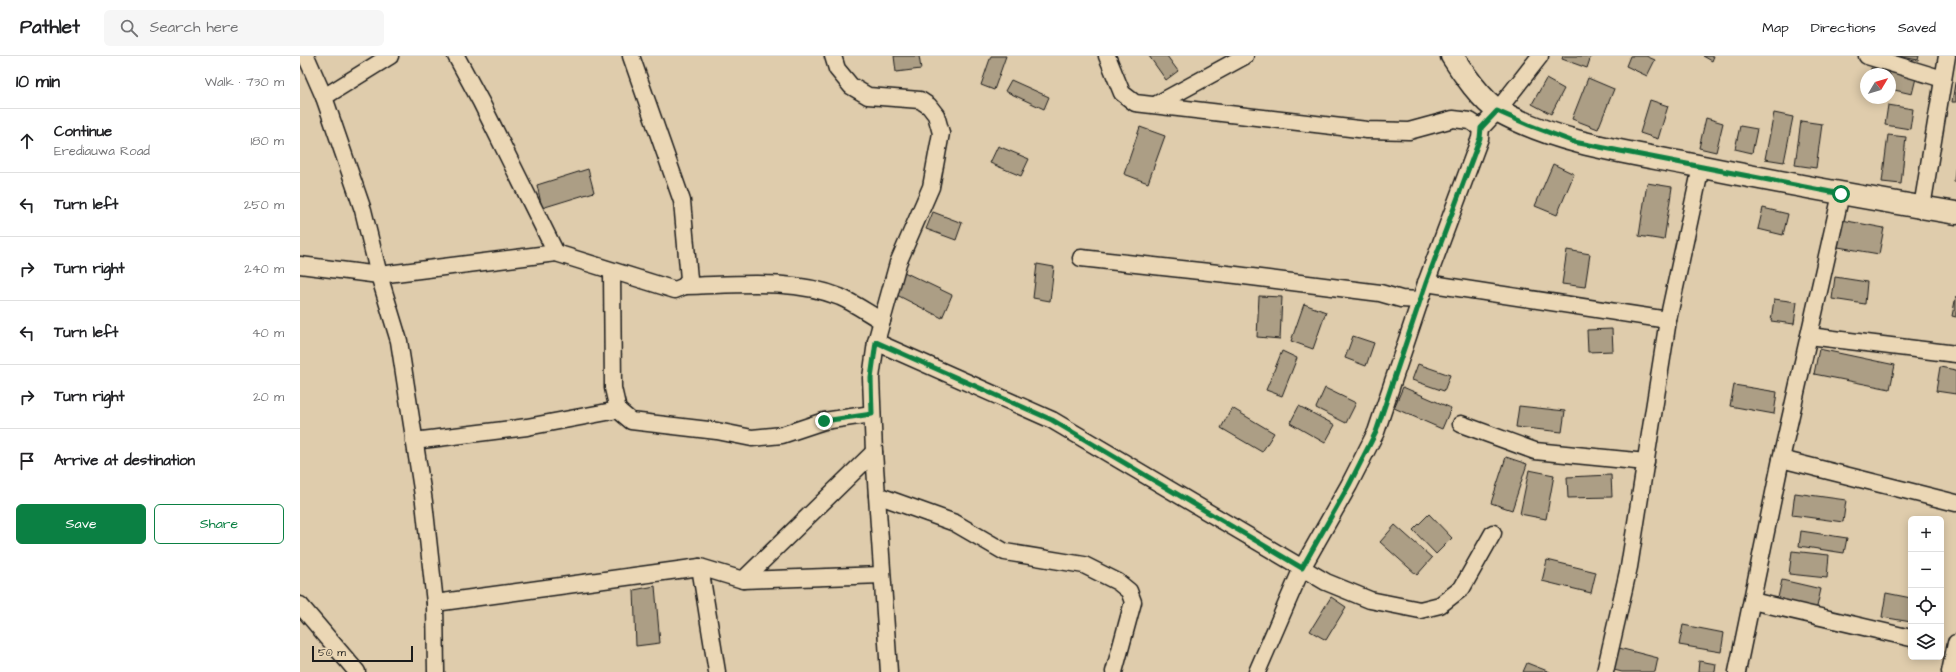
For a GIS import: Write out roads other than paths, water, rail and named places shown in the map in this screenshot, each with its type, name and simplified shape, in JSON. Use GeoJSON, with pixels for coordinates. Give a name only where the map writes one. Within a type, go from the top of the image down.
{"type":"FeatureCollection","features":[{"type":"Feature","properties":{"kind":"street"},"geometry":{"type":"LineString","coordinates":[[306,56],[324,97],[364,210],[379,275],[399,341],[424,502],[436,603],[436,672]]}},
{"type":"Feature","properties":{"kind":"street"},"geometry":{"type":"LineString","coordinates":[[324,97],[390,56]]}},
{"type":"Feature","properties":{"kind":"street"},"geometry":{"type":"LineString","coordinates":[[456,56],[481,102],[556,253]]}},
{"type":"Feature","properties":{"kind":"street"},"geometry":{"type":"LineString","coordinates":[[631,56],[682,201],[689,279],[685,286]]}},
{"type":"Feature","properties":{"kind":"street"},"geometry":{"type":"LineString","coordinates":[[833,56],[837,69],[851,86],[868,96],[920,100],[929,106],[936,115],[941,133],[931,188],[898,263],[876,342],[871,378],[874,452],[889,672]]}},
{"type":"Feature","properties":{"kind":"street"},"geometry":{"type":"LineString","coordinates":[[1107,56],[1122,92],[1135,103],[1157,104],[1367,130],[1409,131],[1453,119],[1470,121],[1481,128]]}},
{"type":"Feature","properties":{"kind":"street"},"geometry":{"type":"LineString","coordinates":[[1157,104],[1245,56]]}},
{"type":"Feature","properties":{"kind":"street"},"geometry":{"type":"LineString","coordinates":[[1452,56],[1479,92],[1497,111],[1574,142],[1841,194],[1956,213]]}},
{"type":"Feature","properties":{"kind":"street"},"geometry":{"type":"LineString","coordinates":[[1257,672],[1302,568],[1349,485],[1376,432],[1426,283],[1480,138],[1481,128],[1497,111],[1540,56]]}},
{"type":"Feature","properties":{"kind":"street"},"geometry":{"type":"LineString","coordinates":[[1867,56],[1943,79]]}},
{"type":"Feature","properties":{"kind":"street"},"geometry":{"type":"LineString","coordinates":[[1922,207],[1947,56]]}},
{"type":"Feature","properties":{"kind":"street"},"geometry":{"type":"LineString","coordinates":[[1605,672],[1629,567],[1668,320],[1701,167]]}},
{"type":"Feature","properties":{"kind":"street"},"geometry":{"type":"LineString","coordinates":[[1737,672],[1780,459],[1841,194]]}},
{"type":"Feature","properties":{"kind":"street"},"geometry":{"type":"LineString","coordinates":[[300,265],[379,275],[556,253],[675,290],[685,286],[784,285],[810,289],[840,297],[882,321]]}},
{"type":"Feature","properties":{"kind":"street"},"geometry":{"type":"LineString","coordinates":[[1081,258],[1236,275],[1380,293],[1401,299],[1420,300]]}},
{"type":"Feature","properties":{"kind":"street"},"geometry":{"type":"LineString","coordinates":[[612,271],[613,388],[618,410],[631,421],[717,431],[752,438],[782,435],[824,421],[872,414]]}},
{"type":"Feature","properties":{"kind":"street"},"geometry":{"type":"LineString","coordinates":[[1426,283],[1668,320]]}},
{"type":"Feature","properties":{"kind":"street"},"geometry":{"type":"LineString","coordinates":[[1809,336],[1956,354]]}},
{"type":"Feature","properties":{"kind":"street"},"geometry":{"type":"LineString","coordinates":[[876,342],[1052,420],[1326,582],[1370,600],[1420,610],[1440,605],[1462,588],[1493,534]]}},
{"type":"Feature","properties":{"kind":"street"},"geometry":{"type":"LineString","coordinates":[[414,441],[527,427],[618,410]]}},
{"type":"Feature","properties":{"kind":"street"},"geometry":{"type":"LineString","coordinates":[[1461,424],[1535,451],[1646,462]]}},
{"type":"Feature","properties":{"kind":"street"},"geometry":{"type":"LineString","coordinates":[[743,580],[874,452]]}},
{"type":"Feature","properties":{"kind":"street"},"geometry":{"type":"LineString","coordinates":[[1780,459],[1956,503]]}},
{"type":"Feature","properties":{"kind":"street"},"geometry":{"type":"LineString","coordinates":[[877,495],[955,523],[1005,552],[1084,565],[1118,582],[1129,591],[1133,602],[1114,672]]}},
{"type":"Feature","properties":{"kind":"street"},"geometry":{"type":"LineString","coordinates":[[436,603],[700,567],[743,580],[882,575]]}},
{"type":"Feature","properties":{"kind":"street"},"geometry":{"type":"LineString","coordinates":[[700,567],[717,672]]}},
{"type":"Feature","properties":{"kind":"street"},"geometry":{"type":"LineString","coordinates":[[1752,601],[1908,637]]}},
{"type":"Feature","properties":{"kind":"street"},"geometry":{"type":"LineString","coordinates":[[300,605],[357,672]]}},
{"type":"Feature","properties":{"kind":"street"},"geometry":{"type":"LineString","coordinates":[[1950,672],[1952,646]]}}]}
